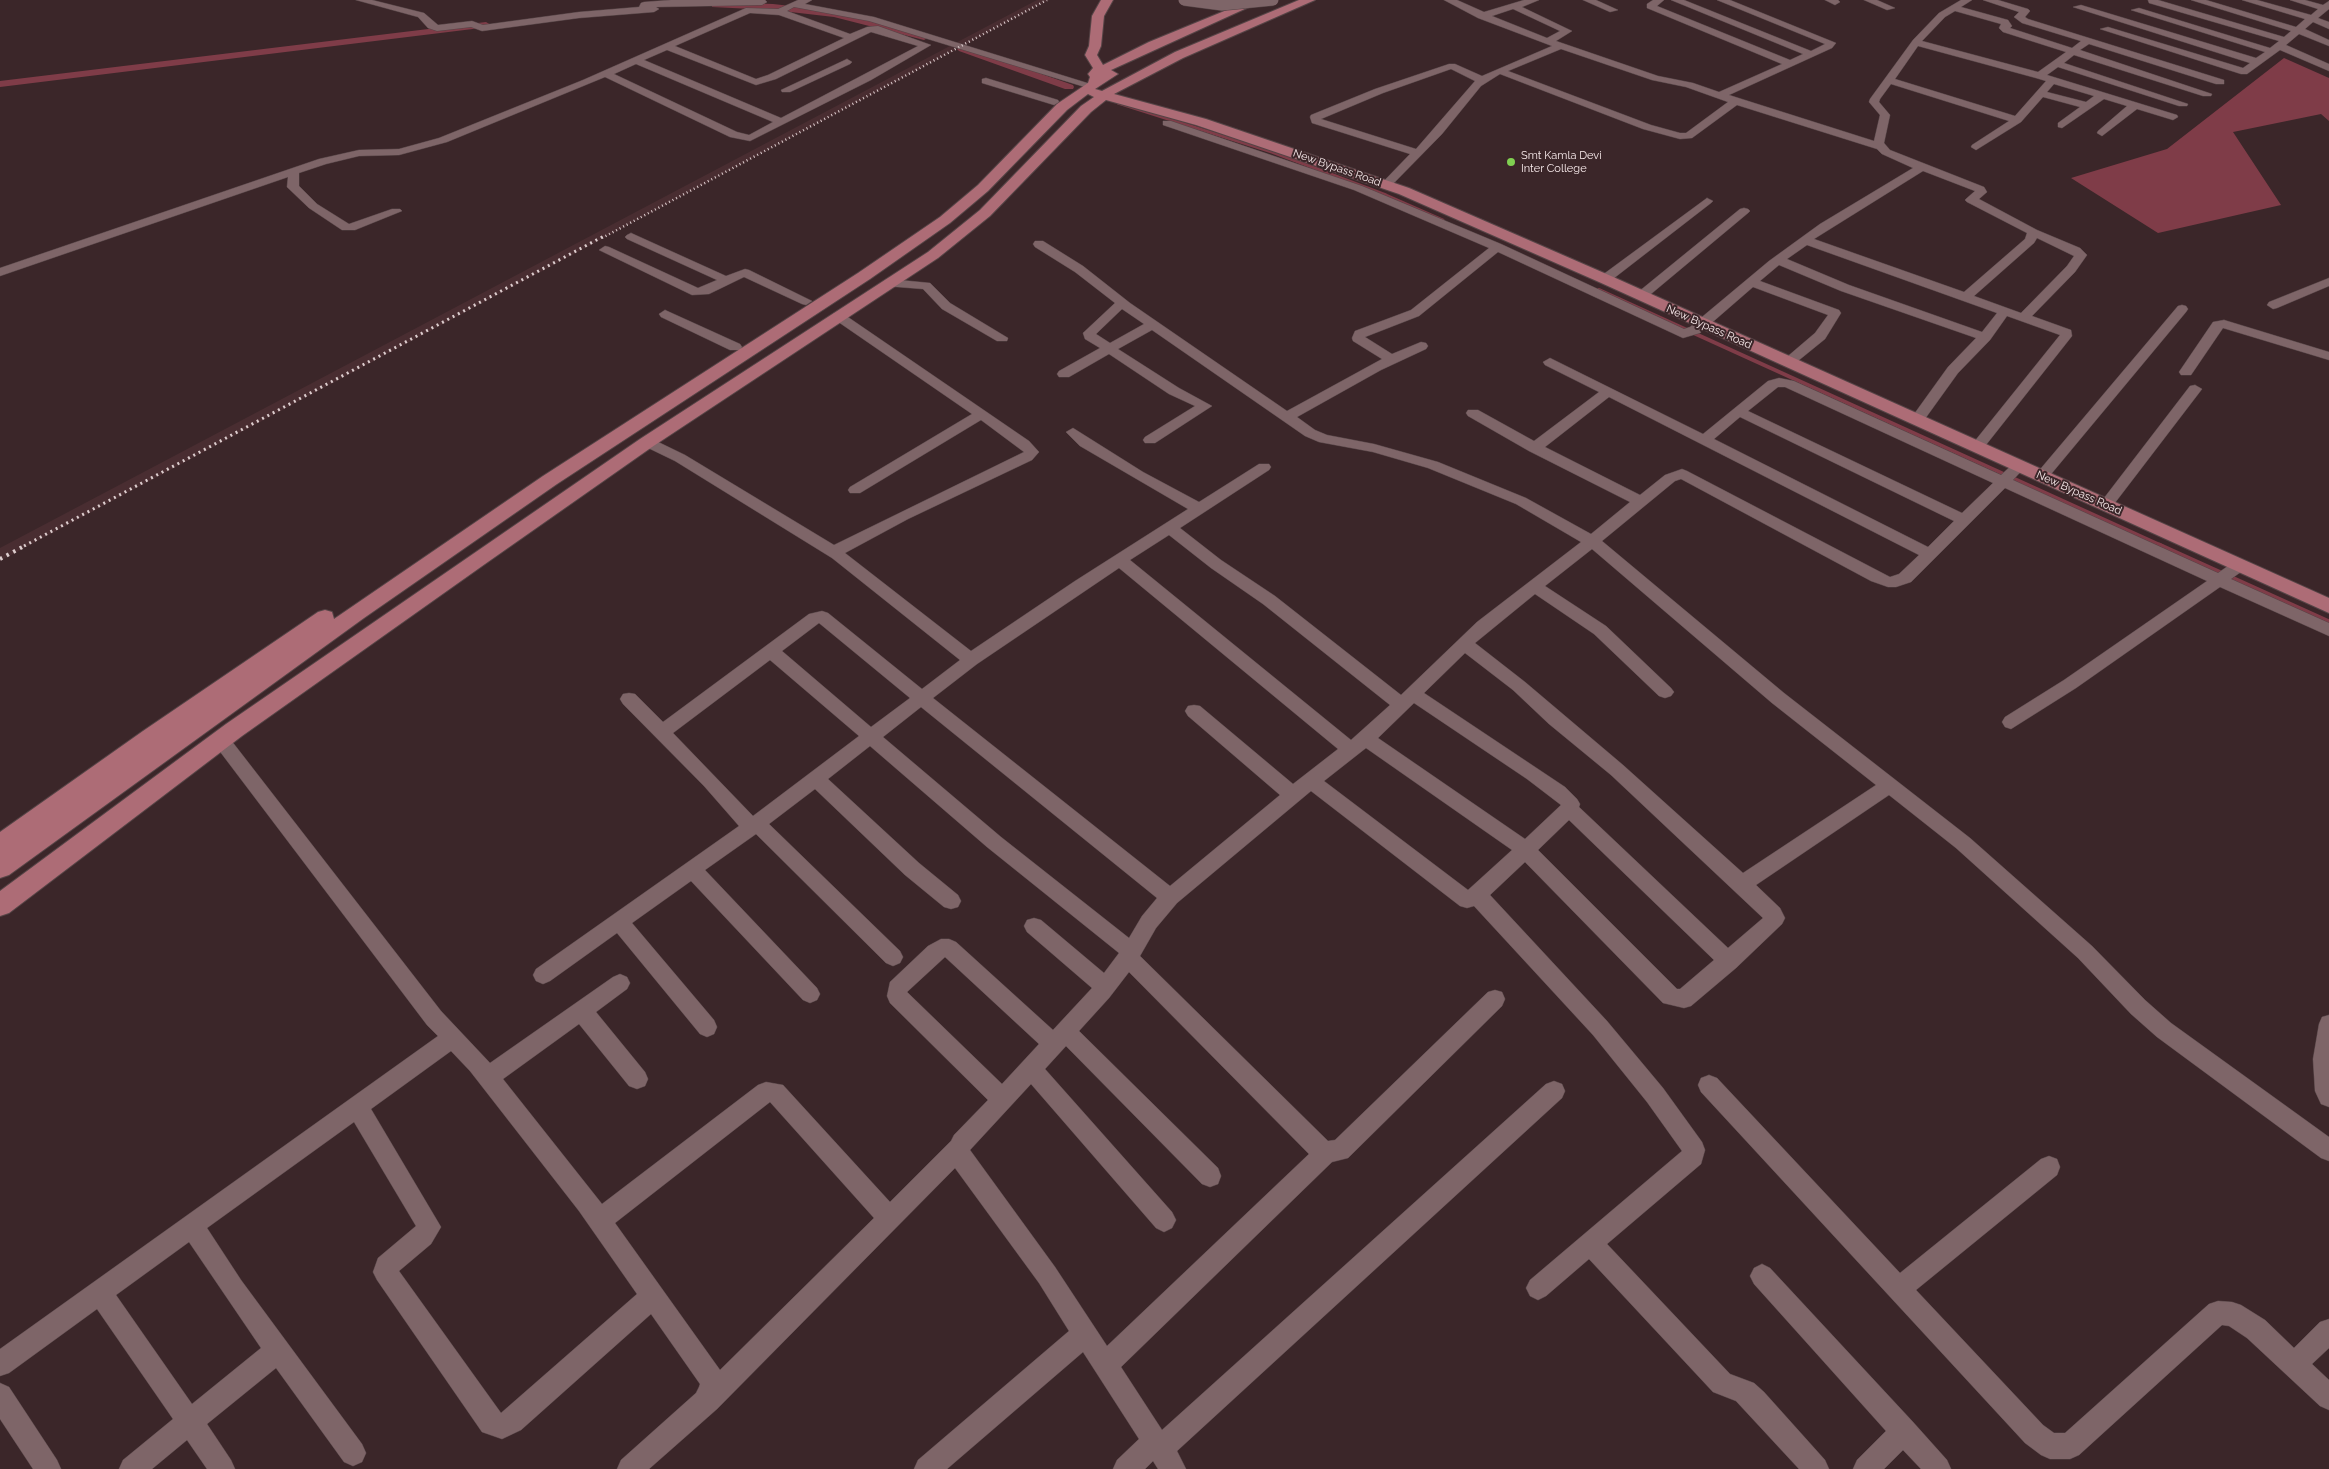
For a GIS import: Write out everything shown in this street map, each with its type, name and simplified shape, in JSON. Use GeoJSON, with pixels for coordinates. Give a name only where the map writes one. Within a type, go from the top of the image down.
{"type":"FeatureCollection","features":[{"type":"Feature","properties":{"kind":"main road"},"geometry":{"type":"LineString","coordinates":[[0,905],[221,740],[647,442],[933,255],[986,213],[1086,109],[1090,86],[1098,66],[1091,55],[1095,46],[1098,16],[1107,0]]}},
{"type":"Feature","properties":{"kind":"main road"},"geometry":{"type":"LineString","coordinates":[[0,845],[299,634],[925,221],[975,181],[1054,102],[1298,0]]}},
{"type":"Feature","properties":{"kind":"main road"},"geometry":{"type":"LineString","coordinates":[[0,889],[398,599],[592,465],[910,256],[964,217],[1001,184],[1068,114],[1090,86],[1139,74],[1309,0]]}},
{"type":"Feature","properties":{"kind":"main road"},"geometry":{"type":"LineString","coordinates":[[0,868],[365,607],[550,480],[864,276],[945,220],[983,188],[1062,107],[1090,86],[1158,50],[1259,4]]}},
{"type":"Feature","properties":{"kind":"main road","name":"New Bypass Road"},"geometry":{"type":"LineString","coordinates":[[1090,86],[1201,122],[1232,139],[1386,185],[1605,279],[1641,296],[1695,329],[1788,362],[1978,447],[2009,475],[2042,476],[2106,505],[2126,527],[2228,574],[2329,606]]}},
{"type":"Feature","properties":{"kind":"street"},"geometry":{"type":"LineString","coordinates":[[361,0],[421,15],[434,27],[477,26],[643,6],[745,1],[871,19],[1090,86]]}},
{"type":"Feature","properties":{"kind":"street"},"geometry":{"type":"LineString","coordinates":[[643,6],[749,10],[786,8],[807,0]]}},
{"type":"Feature","properties":{"kind":"street"},"geometry":{"type":"LineString","coordinates":[[1184,0],[1222,5],[1259,4]]}},
{"type":"Feature","properties":{"kind":"street"},"geometry":{"type":"LineString","coordinates":[[1449,0],[1481,16],[1622,67],[1656,78],[1689,85],[1735,102],[1881,147],[1886,152],[1921,167],[1980,189],[1981,192],[1971,200],[2081,255],[2071,269],[2024,317]]}},
{"type":"Feature","properties":{"kind":"street"},"geometry":{"type":"LineString","coordinates":[[1481,16],[1534,0]]}},
{"type":"Feature","properties":{"kind":"street"},"geometry":{"type":"LineString","coordinates":[[1588,0],[1613,10]]}},
{"type":"Feature","properties":{"kind":"street"},"geometry":{"type":"LineString","coordinates":[[1659,0],[1650,6],[1789,63]]}},
{"type":"Feature","properties":{"kind":"street"},"geometry":{"type":"LineString","coordinates":[[1676,0],[1810,54]]}},
{"type":"Feature","properties":{"kind":"street"},"geometry":{"type":"LineString","coordinates":[[1718,96],[1829,46],[1831,43],[1722,0]]}},
{"type":"Feature","properties":{"kind":"street"},"geometry":{"type":"LineString","coordinates":[[1869,0],[1890,8]]}},
{"type":"Feature","properties":{"kind":"street"},"geometry":{"type":"LineString","coordinates":[[1881,147],[1885,115],[1874,102],[1916,42],[1942,15],[1967,0]]}},
{"type":"Feature","properties":{"kind":"street"},"geometry":{"type":"LineString","coordinates":[[1988,0],[2025,11],[2019,17],[2025,20],[2220,82]]}},
{"type":"Feature","properties":{"kind":"street"},"geometry":{"type":"LineString","coordinates":[[2196,0],[2298,30],[2329,43]]}},
{"type":"Feature","properties":{"kind":"street"},"geometry":{"type":"LineString","coordinates":[[2248,0],[2312,18],[2329,26]]}},
{"type":"Feature","properties":{"kind":"street"},"geometry":{"type":"LineString","coordinates":[[2295,0],[2328,6]]}},
{"type":"Feature","properties":{"kind":"street"},"geometry":{"type":"LineString","coordinates":[[2040,76],[2150,1],[2279,46],[2329,68]]}},
{"type":"Feature","properties":{"kind":"street"},"geometry":{"type":"LineString","coordinates":[[1513,6],[1567,30],[1549,41]]}},
{"type":"Feature","properties":{"kind":"street"},"geometry":{"type":"LineString","coordinates":[[2105,30],[2236,71],[2246,71],[2328,6]]}},
{"type":"Feature","properties":{"kind":"street"},"geometry":{"type":"LineString","coordinates":[[2078,7],[2258,62]]}},
{"type":"Feature","properties":{"kind":"street"},"geometry":{"type":"LineString","coordinates":[[786,8],[852,37]]}},
{"type":"Feature","properties":{"kind":"street"},"geometry":{"type":"LineString","coordinates":[[1953,8],[2005,22],[2007,26],[2004,28],[2006,30],[2207,94]]}},
{"type":"Feature","properties":{"kind":"street"},"geometry":{"type":"LineString","coordinates":[[0,272],[294,171],[346,155],[416,149],[486,124],[606,74],[749,10]]}},
{"type":"Feature","properties":{"kind":"street"},"geometry":{"type":"LineString","coordinates":[[2136,10],[2279,46]]}},
{"type":"Feature","properties":{"kind":"street"},"geometry":{"type":"LineString","coordinates":[[606,74],[741,137],[754,136],[926,45],[875,28],[852,37],[764,80],[753,82],[668,47]]}},
{"type":"Feature","properties":{"kind":"street"},"geometry":{"type":"LineString","coordinates":[[1916,42],[2040,76],[2173,117]]}},
{"type":"Feature","properties":{"kind":"street"},"geometry":{"type":"LineString","coordinates":[[1386,185],[1419,153],[1453,111],[1482,80],[1562,45]]}},
{"type":"Feature","properties":{"kind":"street"},"geometry":{"type":"LineString","coordinates":[[637,60],[781,122]]}},
{"type":"Feature","properties":{"kind":"street"},"geometry":{"type":"LineString","coordinates":[[786,90],[847,62]]}},
{"type":"Feature","properties":{"kind":"street"},"geometry":{"type":"LineString","coordinates":[[2057,64],[2183,104]]}},
{"type":"Feature","properties":{"kind":"street"},"geometry":{"type":"LineString","coordinates":[[1419,153],[1316,121],[1315,117],[1379,91],[1452,66],[1482,80]]}},
{"type":"Feature","properties":{"kind":"street"},"geometry":{"type":"LineString","coordinates":[[1500,71],[1647,127],[1680,136],[1688,136],[1735,102]]}},
{"type":"Feature","properties":{"kind":"street"},"geometry":{"type":"LineString","coordinates":[[764,80],[820,102]]}},
{"type":"Feature","properties":{"kind":"street"},"geometry":{"type":"LineString","coordinates":[[1889,80],[2017,120]]}},
{"type":"Feature","properties":{"kind":"street"},"geometry":{"type":"LineString","coordinates":[[1976,147],[2017,120],[2052,80]]}},
{"type":"Feature","properties":{"kind":"street"},"geometry":{"type":"LineString","coordinates":[[986,81],[1054,102]]}},
{"type":"Feature","properties":{"kind":"street"},"geometry":{"type":"LineString","coordinates":[[2041,93],[2087,106]]}},
{"type":"Feature","properties":{"kind":"street"},"geometry":{"type":"LineString","coordinates":[[2062,125],[2101,96]]}},
{"type":"Feature","properties":{"kind":"street"},"geometry":{"type":"LineString","coordinates":[[2102,133],[2134,106]]}},
{"type":"Feature","properties":{"kind":"street"},"geometry":{"type":"LineString","coordinates":[[1168,123],[1232,139],[1358,188],[1497,247],[1683,334],[1695,329],[1778,260],[1824,226],[1921,167]]}},
{"type":"Feature","properties":{"kind":"street"},"geometry":{"type":"LineString","coordinates":[[294,171],[294,188],[313,206],[346,228],[352,228],[396,211]]}},
{"type":"Feature","properties":{"kind":"street"},"geometry":{"type":"LineString","coordinates":[[1605,279],[1707,201]]}},
{"type":"Feature","properties":{"kind":"street"},"geometry":{"type":"LineString","coordinates":[[1641,296],[1744,211]]}},
{"type":"Feature","properties":{"kind":"street"},"geometry":{"type":"LineString","coordinates":[[1966,297],[2030,240],[2033,232]]}},
{"type":"Feature","properties":{"kind":"street"},"geometry":{"type":"LineString","coordinates":[[631,237],[726,280]]}},
{"type":"Feature","properties":{"kind":"street"},"geometry":{"type":"LineString","coordinates":[[1805,240],[2066,333],[2066,336],[1978,447]]}},
{"type":"Feature","properties":{"kind":"street"},"geometry":{"type":"LineString","coordinates":[[1039,244],[1080,269],[1122,304],[1310,433],[1324,439],[1374,448],[1433,464],[1521,501],[1592,541],[1770,692],[1977,856],[2085,952],[2138,1007],[2164,1030],[2329,1150]]}},
{"type":"Feature","properties":{"kind":"street"},"geometry":{"type":"LineString","coordinates":[[1392,360],[1358,338],[1360,334],[1420,310],[1497,247]]}},
{"type":"Feature","properties":{"kind":"street"},"geometry":{"type":"LineString","coordinates":[[606,250],[696,292],[705,292],[741,274],[750,275],[806,301]]}},
{"type":"Feature","properties":{"kind":"street"},"geometry":{"type":"LineString","coordinates":[[1778,260],[1846,288],[1985,337]]}},
{"type":"Feature","properties":{"kind":"street"},"geometry":{"type":"LineString","coordinates":[[1752,282],[1835,313],[1820,336],[1788,362]]}},
{"type":"Feature","properties":{"kind":"street"},"geometry":{"type":"LineString","coordinates":[[2273,305],[2329,282]]}},
{"type":"Feature","properties":{"kind":"street"},"geometry":{"type":"LineString","coordinates":[[889,283],[926,286],[946,306],[1002,338]]}},
{"type":"Feature","properties":{"kind":"street"},"geometry":{"type":"LineString","coordinates":[[1122,304],[1089,333],[1090,336],[1174,391],[1205,406],[1150,440]]}},
{"type":"Feature","properties":{"kind":"street"},"geometry":{"type":"LineString","coordinates":[[2042,476],[2182,309]]}},
{"type":"Feature","properties":{"kind":"street"},"geometry":{"type":"LineString","coordinates":[[1917,420],[1953,370],[1985,337],[2004,310]]}},
{"type":"Feature","properties":{"kind":"street"},"geometry":{"type":"LineString","coordinates":[[665,314],[735,347]]}},
{"type":"Feature","properties":{"kind":"street"},"geometry":{"type":"LineString","coordinates":[[834,552],[1031,455],[1031,450],[1024,444],[838,316]]}},
{"type":"Feature","properties":{"kind":"street"},"geometry":{"type":"LineString","coordinates":[[1064,374],[1153,324]]}},
{"type":"Feature","properties":{"kind":"street"},"geometry":{"type":"LineString","coordinates":[[2186,372],[2218,325],[2224,324],[2329,356]]}},
{"type":"Feature","properties":{"kind":"street"},"geometry":{"type":"LineString","coordinates":[[1287,417],[1421,346]]}},
{"type":"Feature","properties":{"kind":"street"},"geometry":{"type":"LineString","coordinates":[[1550,362],[1929,554]]}},
{"type":"Feature","properties":{"kind":"street"},"geometry":{"type":"LineString","coordinates":[[1705,439],[1774,384],[1783,382],[2009,475],[2126,527],[2228,574],[2329,630]]}},
{"type":"Feature","properties":{"kind":"street"},"geometry":{"type":"LineString","coordinates":[[2106,505],[2194,389]]}},
{"type":"Feature","properties":{"kind":"street"},"geometry":{"type":"LineString","coordinates":[[1534,448],[1608,392]]}},
{"type":"Feature","properties":{"kind":"street"},"geometry":{"type":"LineString","coordinates":[[1740,412],[1963,520]]}},
{"type":"Feature","properties":{"kind":"street"},"geometry":{"type":"LineString","coordinates":[[1472,413],[1534,448],[1642,502]]}},
{"type":"Feature","properties":{"kind":"street"},"geometry":{"type":"LineString","coordinates":[[855,490],[981,414]]}},
{"type":"Feature","properties":{"kind":"street"},"geometry":{"type":"LineString","coordinates":[[1073,432],[1085,442],[1138,475],[1200,509]]}},
{"type":"Feature","properties":{"kind":"street"},"geometry":{"type":"LineString","coordinates":[[647,442],[680,458],[834,552],[971,660]]}},
{"type":"Feature","properties":{"kind":"street"},"geometry":{"type":"LineString","coordinates":[[543,975],[755,826],[971,660],[1120,560],[1264,468]]}},
{"type":"Feature","properties":{"kind":"street"},"geometry":{"type":"LineString","coordinates":[[630,1469],[705,1402],[959,1150],[962,1143],[1032,1070],[1106,987],[1130,955],[1149,922],[1170,897],[1292,794],[1357,744],[1483,626],[1670,478],[1682,474],[1888,582],[1905,578],[2009,475]]}},
{"type":"Feature","properties":{"kind":"street"},"geometry":{"type":"LineString","coordinates":[[1170,528],[1216,564],[1407,699],[1559,792],[1571,804],[1569,809],[1477,895],[1466,900],[1310,780]]}},
{"type":"Feature","properties":{"kind":"street"},"geometry":{"type":"LineString","coordinates":[[1120,560],[1357,744],[1525,849],[1670,996],[1684,999],[1729,962],[1775,918],[1769,908],[1668,819],[1617,770],[1554,719],[1519,686],[1465,644]]}},
{"type":"Feature","properties":{"kind":"street"},"geometry":{"type":"LineString","coordinates":[[2011,722],[2070,684],[2228,574]]}},
{"type":"Feature","properties":{"kind":"street"},"geometry":{"type":"LineString","coordinates":[[1534,585],[1600,630],[1665,692]]}},
{"type":"Feature","properties":{"kind":"street"},"geometry":{"type":"LineString","coordinates":[[662,732],[815,618],[822,617],[1058,809],[1170,897]]}},
{"type":"Feature","properties":{"kind":"street"},"geometry":{"type":"LineString","coordinates":[[771,651],[1130,955],[1319,1148],[1327,1152]]}},
{"type":"Feature","properties":{"kind":"street"},"geometry":{"type":"LineString","coordinates":[[629,699],[755,826],[894,957]]}},
{"type":"Feature","properties":{"kind":"street"},"geometry":{"type":"LineString","coordinates":[[1194,711],[1292,794]]}},
{"type":"Feature","properties":{"kind":"street"},"geometry":{"type":"LineString","coordinates":[[221,740],[452,1038],[488,1077],[600,1220],[712,1380],[712,1390],[705,1402]]}},
{"type":"Feature","properties":{"kind":"street"},"geometry":{"type":"LineString","coordinates":[[816,778],[912,869],[951,901]]}},
{"type":"Feature","properties":{"kind":"street"},"geometry":{"type":"LineString","coordinates":[[1742,884],[1888,786]]}},
{"type":"Feature","properties":{"kind":"street"},"geometry":{"type":"LineString","coordinates":[[1569,809],[1729,962]]}},
{"type":"Feature","properties":{"kind":"street"},"geometry":{"type":"LineString","coordinates":[[692,870],[810,994]]}},
{"type":"Feature","properties":{"kind":"street"},"geometry":{"type":"LineString","coordinates":[[1477,895],[1600,1028],[1655,1095],[1694,1150],[1693,1156],[1538,1288]]}},
{"type":"Feature","properties":{"kind":"street"},"geometry":{"type":"LineString","coordinates":[[619,921],[707,1027]]}},
{"type":"Feature","properties":{"kind":"street"},"geometry":{"type":"LineString","coordinates":[[1034,926],[1106,987]]}},
{"type":"Feature","properties":{"kind":"street"},"geometry":{"type":"LineString","coordinates":[[1003,1100],[897,996],[897,988],[935,952],[942,948],[949,948],[1060,1038],[1210,1176]]}},
{"type":"Feature","properties":{"kind":"street"},"geometry":{"type":"LineString","coordinates":[[488,1077],[620,982]]}},
{"type":"Feature","properties":{"kind":"street"},"geometry":{"type":"LineString","coordinates":[[1105,1365],[1327,1152],[1340,1150],[1495,999]]}},
{"type":"Feature","properties":{"kind":"street"},"geometry":{"type":"LineString","coordinates":[[581,1010],[637,1079]]}},
{"type":"Feature","properties":{"kind":"street"},"geometry":{"type":"LineString","coordinates":[[2329,1024],[2324,1060],[2326,1091],[2329,1097]]}},
{"type":"Feature","properties":{"kind":"street"},"geometry":{"type":"LineString","coordinates":[[0,1364],[452,1038]]}},
{"type":"Feature","properties":{"kind":"street"},"geometry":{"type":"LineString","coordinates":[[1032,1070],[1164,1220]]}},
{"type":"Feature","properties":{"kind":"street"},"geometry":{"type":"LineString","coordinates":[[1709,1085],[2034,1434],[2050,1446],[2070,1446],[2218,1312],[2232,1314],[2256,1329],[2329,1397]]}},
{"type":"Feature","properties":{"kind":"street"},"geometry":{"type":"LineString","coordinates":[[1126,1469],[1157,1445],[1554,1091]]}},
{"type":"Feature","properties":{"kind":"street"},"geometry":{"type":"LineString","coordinates":[[600,1220],[766,1092],[775,1092],[890,1219]]}},
{"type":"Feature","properties":{"kind":"street"},"geometry":{"type":"LineString","coordinates":[[357,1107],[428,1227],[423,1236],[386,1266],[385,1272],[491,1423],[502,1426],[512,1421],[653,1296]]}},
{"type":"Feature","properties":{"kind":"street"},"geometry":{"type":"LineString","coordinates":[[959,1150],[959,1155],[1047,1275],[1173,1469]]}},
{"type":"Feature","properties":{"kind":"street"},"geometry":{"type":"LineString","coordinates":[[1899,1289],[2049,1167]]}},
{"type":"Feature","properties":{"kind":"street"},"geometry":{"type":"LineString","coordinates":[[192,1226],[233,1288],[353,1453]]}},
{"type":"Feature","properties":{"kind":"street"},"geometry":{"type":"LineString","coordinates":[[1590,1243],[1722,1383],[1745,1392],[1755,1400],[1816,1469]]}},
{"type":"Feature","properties":{"kind":"street"},"geometry":{"type":"LineString","coordinates":[[1762,1276],[1938,1469]]}},
{"type":"Feature","properties":{"kind":"street"},"geometry":{"type":"LineString","coordinates":[[100,1292],[222,1469]]}},
{"type":"Feature","properties":{"kind":"street"},"geometry":{"type":"LineString","coordinates":[[2295,1364],[2329,1331]]}},
{"type":"Feature","properties":{"kind":"street"},"geometry":{"type":"LineString","coordinates":[[927,1469],[1085,1334]]}},
{"type":"Feature","properties":{"kind":"street"},"geometry":{"type":"LineString","coordinates":[[132,1469],[278,1349]]}},
{"type":"Feature","properties":{"kind":"street"},"geometry":{"type":"LineString","coordinates":[[0,1396],[48,1469]]}},
{"type":"Feature","properties":{"kind":"street"},"geometry":{"type":"LineString","coordinates":[[1866,1469],[1904,1431]]}},
{"type":"Feature","properties":{"kind":"shaded area"},"geometry":{"type":"Polygon","coordinates":[[[1037,0],[1049,0],[0,561],[0,548],[1037,0]]]}},
{"type":"Feature","properties":{"kind":"shaded area"},"geometry":{"type":"Polygon","coordinates":[[[2284,58],[2329,78],[2329,121],[2321,114],[2233,132],[2281,205],[2158,233],[2071,178],[2167,149],[2284,58]]]}},
{"type":"Feature","properties":{"kind":"waterway"},"geometry":{"type":"LineString","coordinates":[[715,5],[773,7],[834,14],[924,37]]}},
{"type":"Feature","properties":{"kind":"waterway"},"geometry":{"type":"LineString","coordinates":[[0,84],[486,25]]}},
{"type":"Feature","properties":{"kind":"waterway"},"geometry":{"type":"LineString","coordinates":[[962,49],[1069,87]]}},
{"type":"Feature","properties":{"kind":"waterway"},"geometry":{"type":"LineString","coordinates":[[1118,103],[1272,152],[1386,195],[1443,220]]}},
{"type":"Feature","properties":{"kind":"waterway"},"geometry":{"type":"LineString","coordinates":[[1599,290],[2162,546]]}},
{"type":"Feature","properties":{"kind":"waterway"},"geometry":{"type":"LineString","coordinates":[[2159,545],[2329,622]]}},
{"type":"Feature","properties":{"kind":"railway"},"geometry":{"type":"LineString","coordinates":[[602,238],[1047,0]]}},
{"type":"Feature","properties":{"kind":"railway"},"geometry":{"type":"LineString","coordinates":[[24,546],[604,236]]}},
{"type":"Feature","properties":{"kind":"railway"},"geometry":{"type":"LineString","coordinates":[[0,559],[26,545]]}},
{"type":"Feature","properties":{"kind":"place","name":"Smt Kamla Devi Inter College"},"geometry":{"type":"Point","coordinates":[1511,162]}}]}
